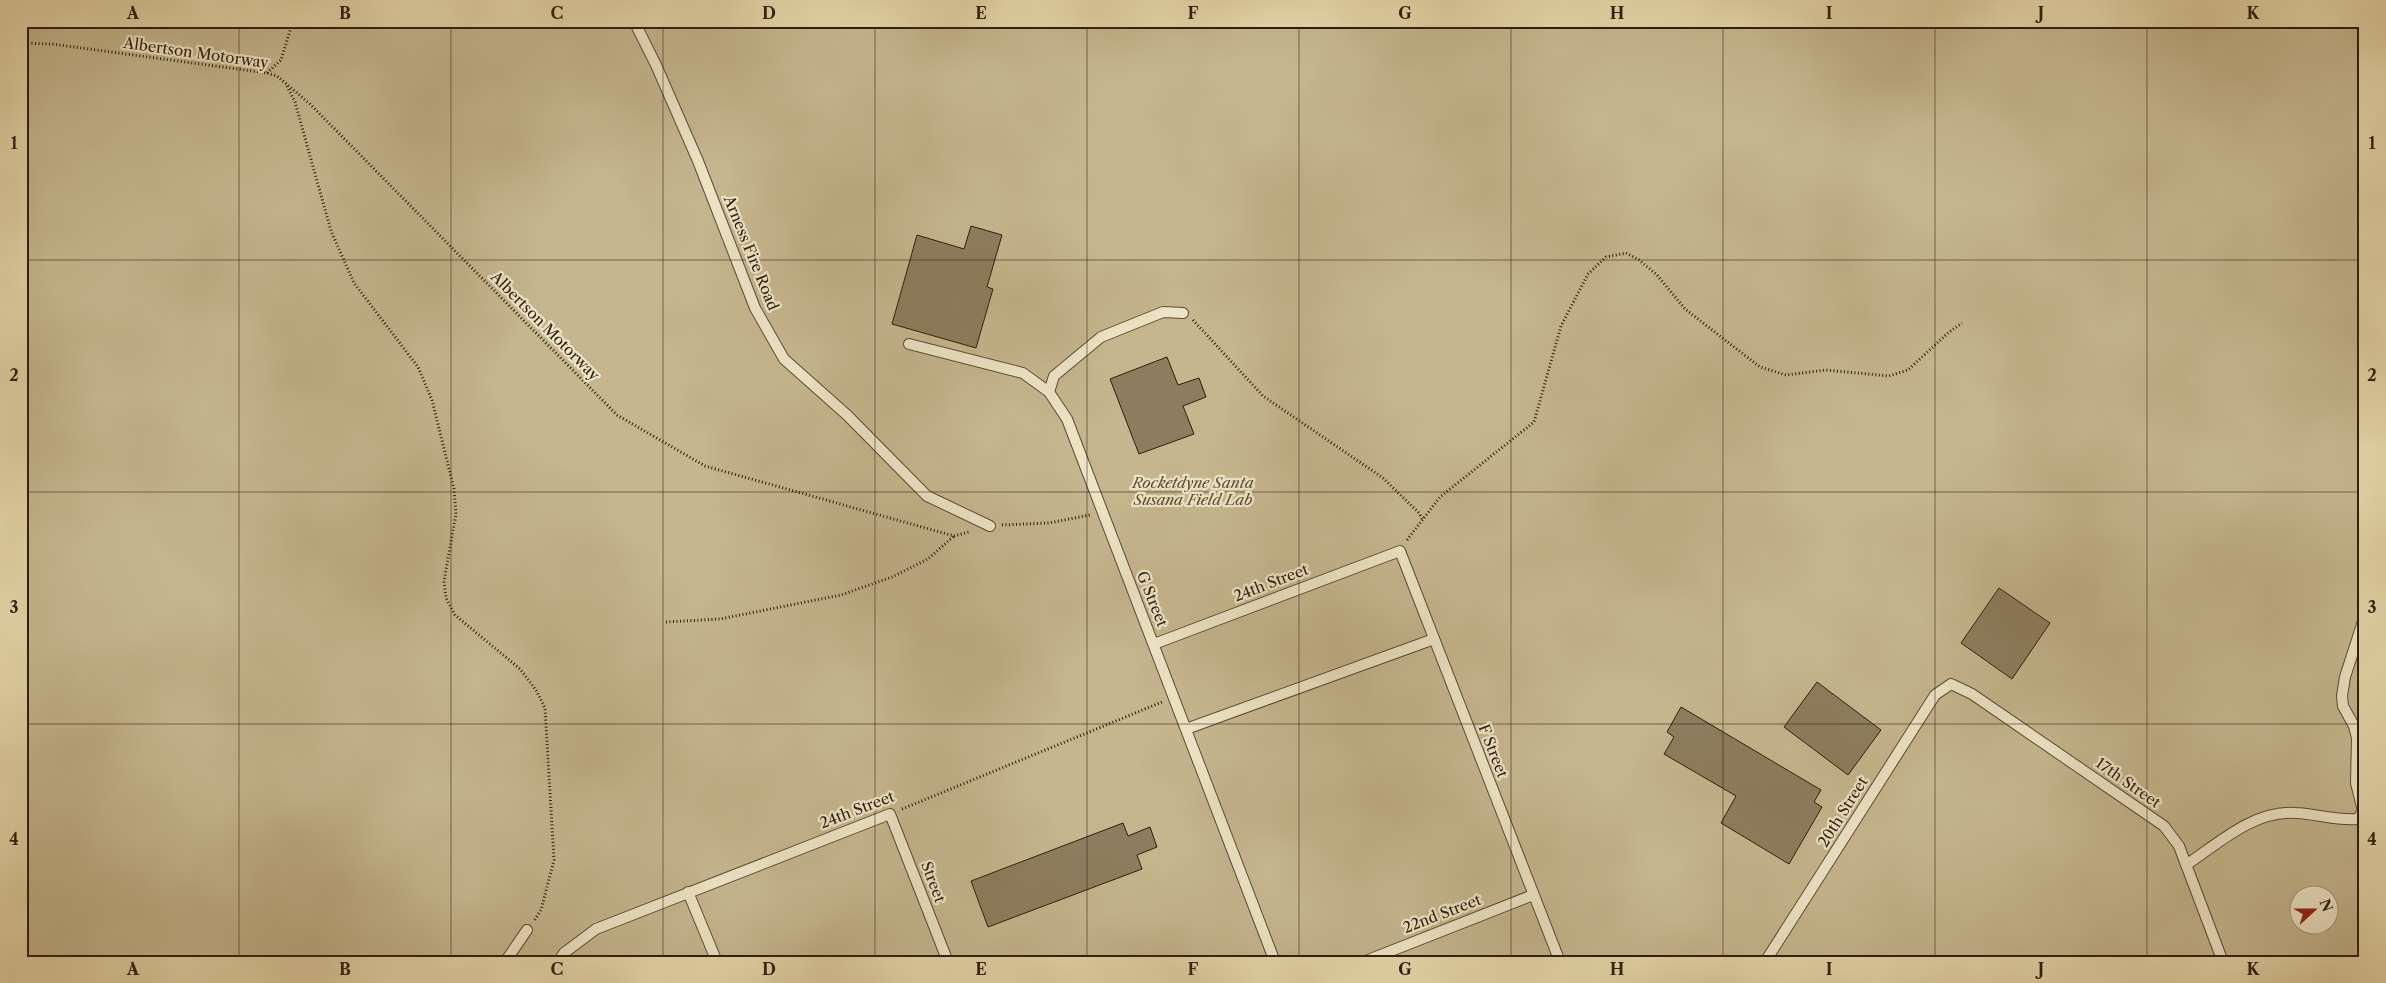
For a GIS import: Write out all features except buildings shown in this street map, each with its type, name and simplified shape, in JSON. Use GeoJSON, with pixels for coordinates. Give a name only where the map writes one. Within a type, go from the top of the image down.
{"type":"FeatureCollection","features":[{"type":"Feature","properties":{"kind":"lane","name":"Arness Fire Road"},"geometry":{"type":"LineString","coordinates":[[634,21],[656,65],[698,161],[755,308],[784,359],[847,415],[926,496],[990,526]]}},
{"type":"Feature","properties":{"kind":"lane"},"geometry":{"type":"LineString","coordinates":[[1049,392],[1054,376],[1102,337],[1163,312],[1183,312]]}},
{"type":"Feature","properties":{"kind":"lane","name":"G Street"},"geometry":{"type":"LineString","coordinates":[[909,344],[1023,372],[1049,392],[1067,419],[1275,962]]}},
{"type":"Feature","properties":{"kind":"lane","name":"24th Street"},"geometry":{"type":"LineString","coordinates":[[1154,644],[1400,551]]}},
{"type":"Feature","properties":{"kind":"lane","name":"F Street"},"geometry":{"type":"LineString","coordinates":[[1400,551],[1560,962]]}},
{"type":"Feature","properties":{"kind":"lane"},"geometry":{"type":"LineString","coordinates":[[2186,865],[2252,820],[2273,813],[2296,812],[2348,820],[2358,819],[2363,811],[2356,783],[2357,738],[2354,726],[2343,706],[2342,696],[2345,677],[2365,614]]}},
{"type":"Feature","properties":{"kind":"lane"},"geometry":{"type":"LineString","coordinates":[[1186,729],[1434,639]]}},
{"type":"Feature","properties":{"kind":"lane","name":"17th Street"},"geometry":{"type":"LineString","coordinates":[[1951,684],[1972,694],[2164,826],[2179,846],[2223,962]]}},
{"type":"Feature","properties":{"kind":"lane","name":"20th Street"},"geometry":{"type":"LineString","coordinates":[[1765,962],[1935,695],[1951,684]]}},
{"type":"Feature","properties":{"kind":"lane","name":"24th Street"},"geometry":{"type":"LineString","coordinates":[[558,962],[564,953],[596,929],[890,814]]}},
{"type":"Feature","properties":{"kind":"lane","name":"Street"},"geometry":{"type":"LineString","coordinates":[[890,814],[948,962]]}},
{"type":"Feature","properties":{"kind":"lane"},"geometry":{"type":"LineString","coordinates":[[688,892],[716,962]]}},
{"type":"Feature","properties":{"kind":"lane","name":"22nd Street"},"geometry":{"type":"LineString","coordinates":[[1363,962],[1533,895]]}},
{"type":"Feature","properties":{"kind":"lane"},"geometry":{"type":"LineString","coordinates":[[505,962],[527,930]]}},
{"type":"Feature","properties":{"kind":"path"},"geometry":{"type":"LineString","coordinates":[[267,73],[281,60],[293,21]]}},
{"type":"Feature","properties":{"kind":"path","name":"Albertson Motorway"},"geometry":{"type":"LineString","coordinates":[[21,42],[52,44],[267,73],[277,76],[310,104],[617,415],[705,466],[954,536]]}},
{"type":"Feature","properties":{"kind":"path"},"geometry":{"type":"LineString","coordinates":[[286,84],[295,102],[331,231],[354,283],[418,367],[432,400],[454,489],[456,514],[444,581],[446,598],[456,615],[520,669],[536,690],[545,708],[554,860],[541,910],[527,930]]}},
{"type":"Feature","properties":{"kind":"path"},"geometry":{"type":"LineString","coordinates":[[1400,551],[1440,497],[1534,422],[1561,326],[1588,274],[1606,257],[1626,254],[1639,260],[1657,275],[1685,309],[1760,367],[1786,375],[1826,370],[1889,376],[1908,370],[1949,332],[1962,323]]}},
{"type":"Feature","properties":{"kind":"path"},"geometry":{"type":"LineString","coordinates":[[1183,312],[1212,339],[1230,362],[1263,396],[1383,478],[1419,513],[1423,520]]}},
{"type":"Feature","properties":{"kind":"path"},"geometry":{"type":"LineString","coordinates":[[666,622],[720,619],[841,595],[892,577],[928,559],[954,536],[990,526],[1049,523],[1102,513]]}},
{"type":"Feature","properties":{"kind":"path","name":"24th Street"},"geometry":{"type":"LineString","coordinates":[[890,814],[1174,697]]}},
{"type":"Feature","properties":{"kind":"green space","name":"Rocketdyne Santa Susana Field Lab"},"geometry":{"type":"Polygon","coordinates":[[[21,21],[2365,21],[2365,962],[21,962],[21,21]]]}}]}
